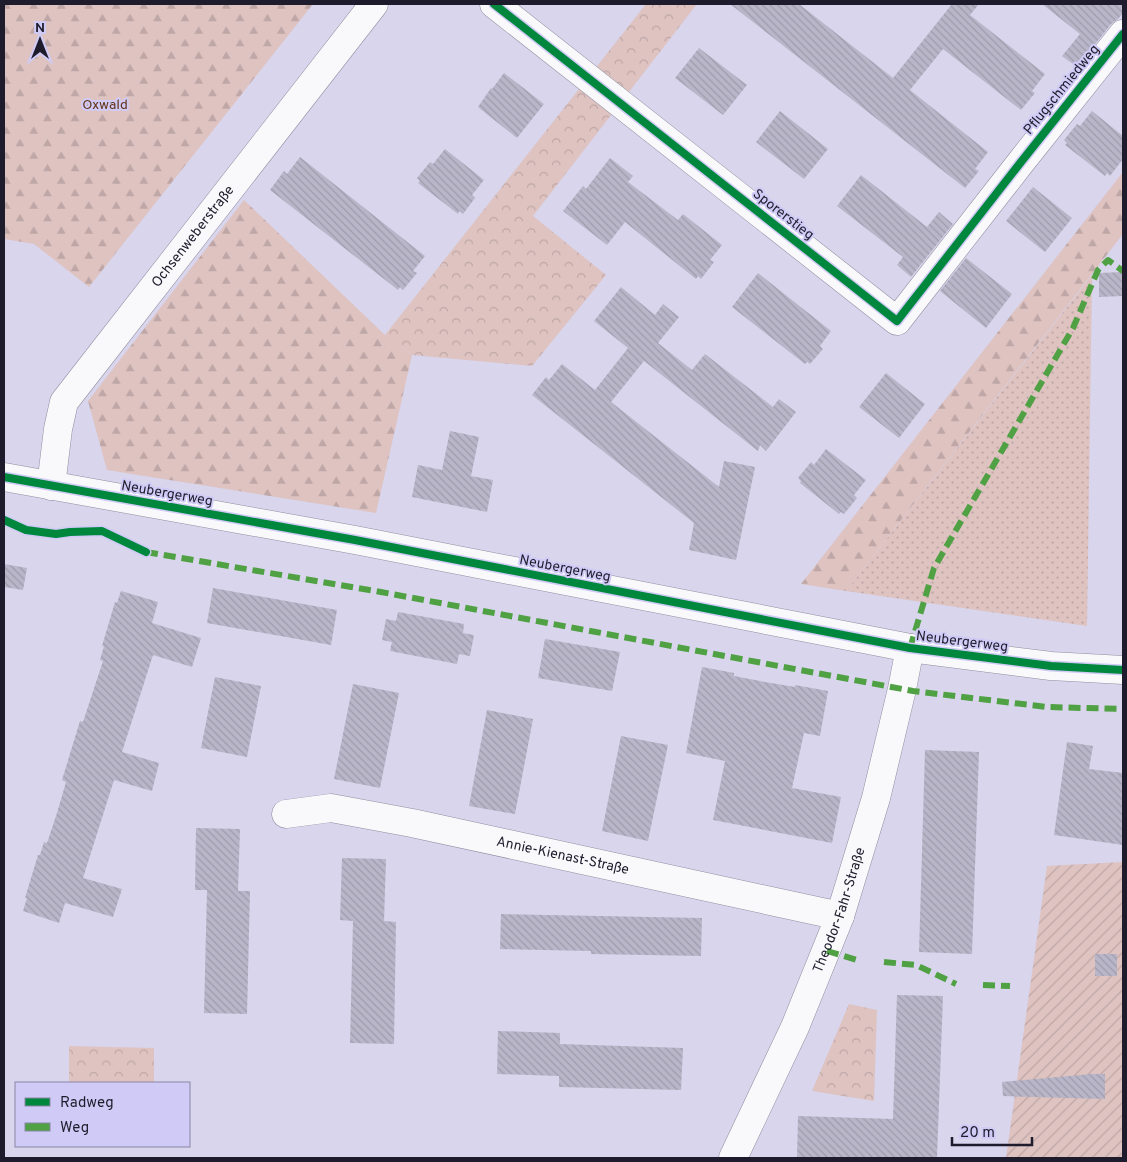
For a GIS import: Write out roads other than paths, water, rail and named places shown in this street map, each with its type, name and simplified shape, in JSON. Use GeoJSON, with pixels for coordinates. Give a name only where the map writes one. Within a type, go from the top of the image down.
{"type":"FeatureCollection","features":[{"type":"Feature","properties":{"kind":"street","name":"Ochsenweberstraße"},"geometry":{"type":"LineString","coordinates":[[51,486],[58,429],[64,402],[374,4]]}},
{"type":"Feature","properties":{"kind":"street","name":"Sporerstieg"},"geometry":{"type":"LineString","coordinates":[[494,4],[897,322],[1021,162]]}},
{"type":"Feature","properties":{"kind":"street","name":"Pflugschmiedweg"},"geometry":{"type":"LineString","coordinates":[[1021,162],[1123,34]]}},
{"type":"Feature","properties":{"kind":"street","name":"Neubergerweg"},"geometry":{"type":"LineString","coordinates":[[4,477],[355,540],[910,648],[1051,666],[1123,670]]}},
{"type":"Feature","properties":{"kind":"street","name":"Theodor-Fahr-Straße"},"geometry":{"type":"LineString","coordinates":[[733,1158],[795,1027],[840,916],[876,798],[910,648]]}},
{"type":"Feature","properties":{"kind":"street","name":"Annie-Kienast-Straße"},"geometry":{"type":"LineString","coordinates":[[286,814],[331,808],[412,823],[840,916]]}},
{"type":"Feature","properties":{"kind":"park label","name":"Oxwald"},"geometry":{"type":"Point","coordinates":[105,105]}}]}
